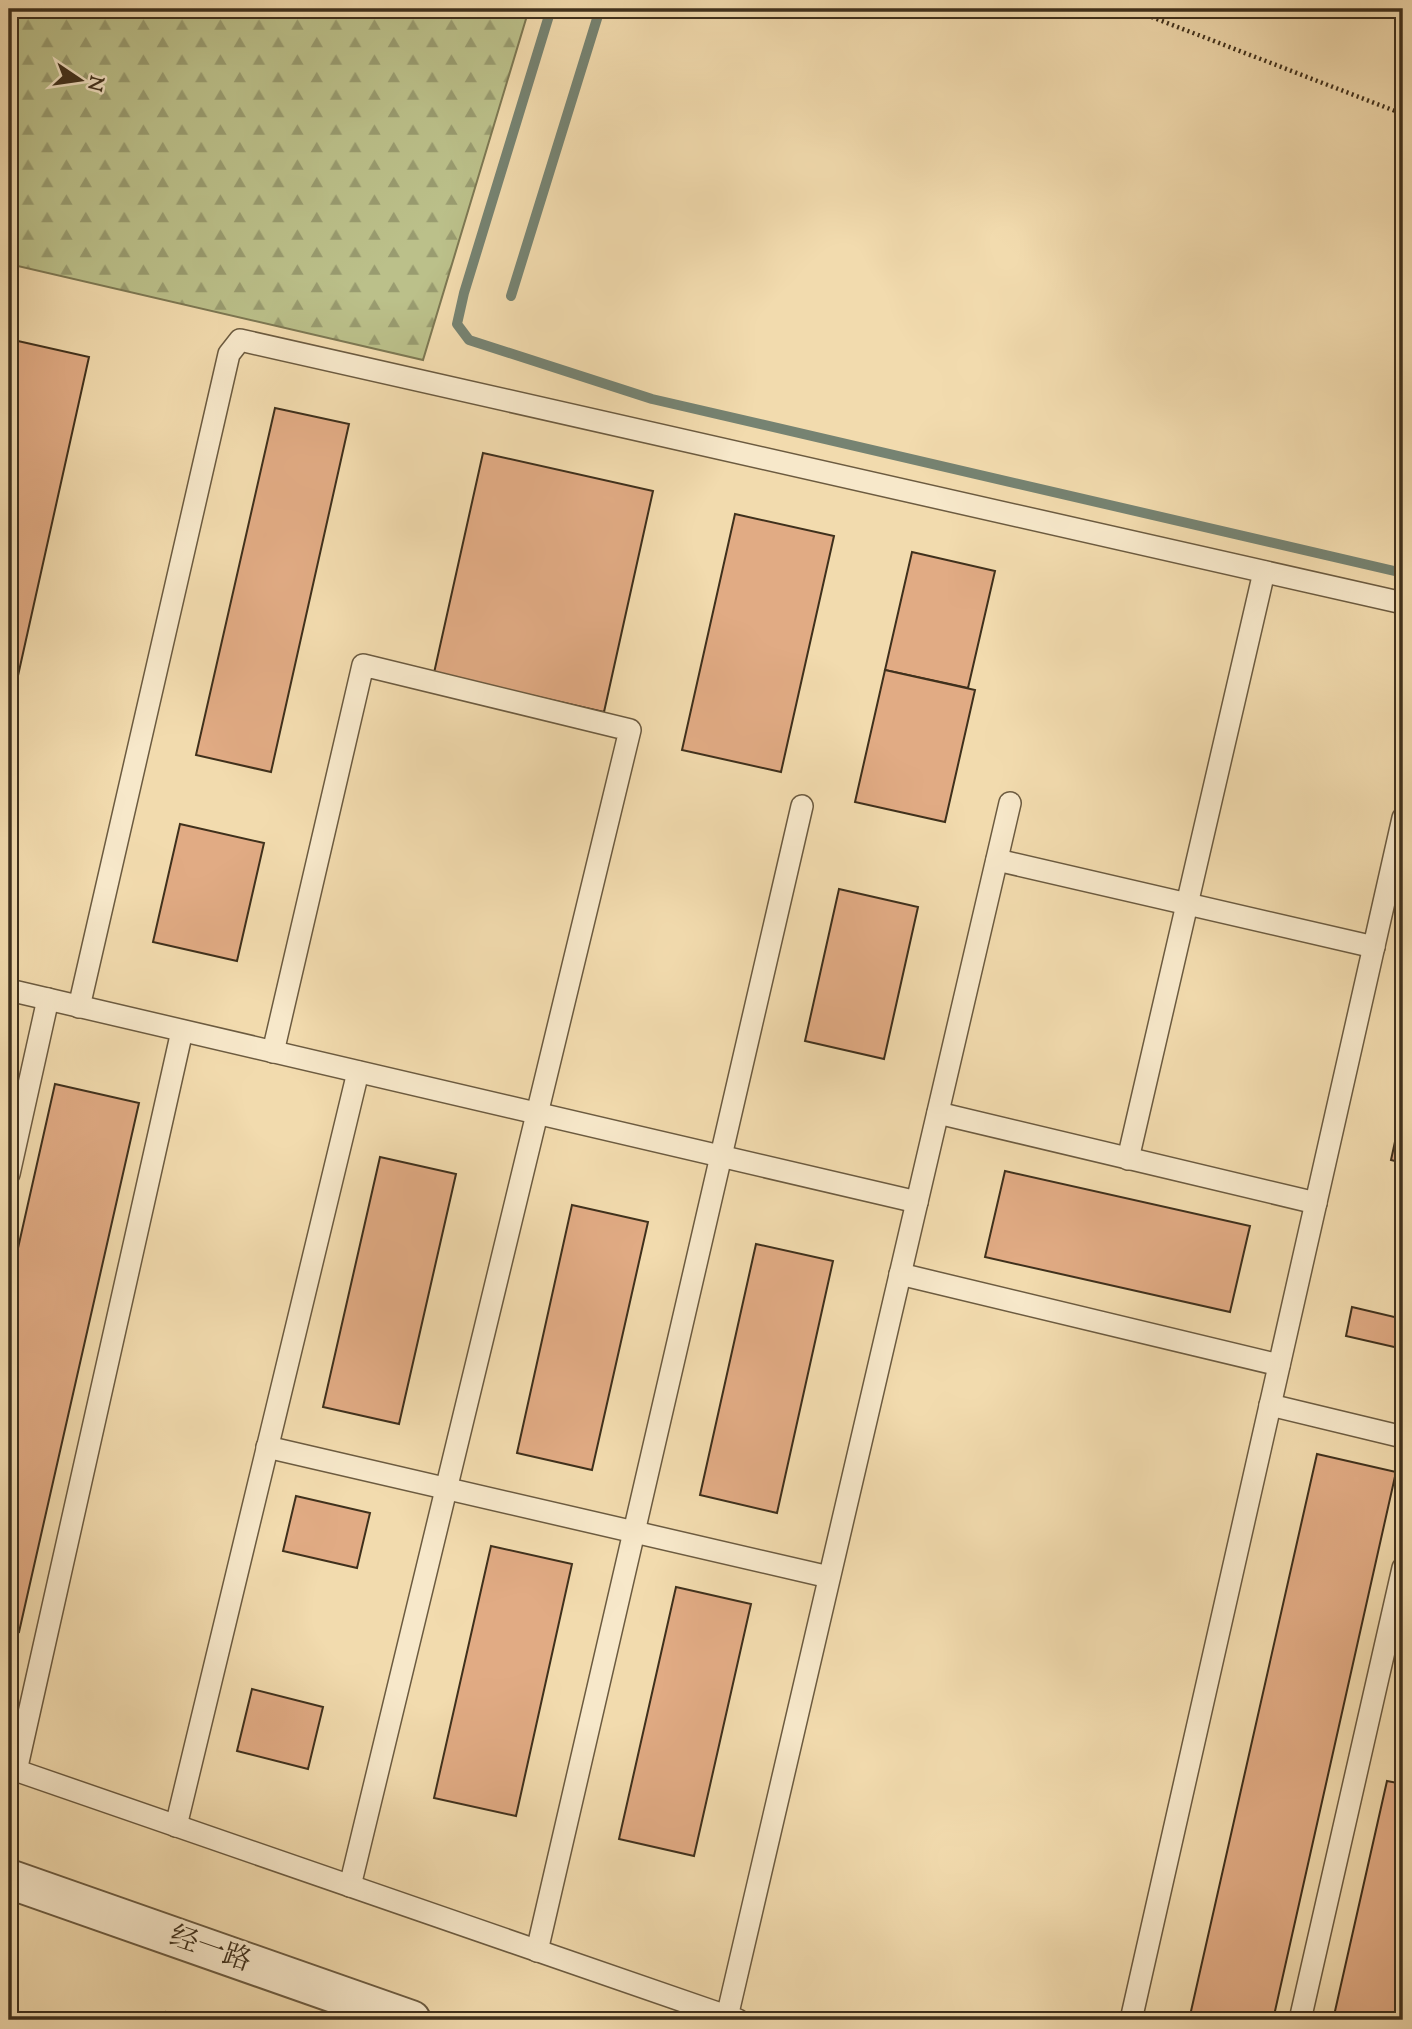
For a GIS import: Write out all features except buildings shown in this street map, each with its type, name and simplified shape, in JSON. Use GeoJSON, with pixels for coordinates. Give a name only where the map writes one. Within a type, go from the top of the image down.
{"type":"FeatureCollection","features":[{"type":"Feature","properties":{"kind":"street","name":"经一路"},"geometry":{"type":"LineString","coordinates":[[9,1879],[411,2020]]}},
{"type":"Feature","properties":{"kind":"lane"},"geometry":{"type":"LineString","coordinates":[[79,1007],[229,354],[240,340],[1403,603]]}},
{"type":"Feature","properties":{"kind":"lane"},"geometry":{"type":"LineString","coordinates":[[1128,1159],[1264,572]]}},
{"type":"Feature","properties":{"kind":"lane"},"geometry":{"type":"LineString","coordinates":[[273,1052],[363,665],[630,730],[350,1886]]}},
{"type":"Feature","properties":{"kind":"lane"},"geometry":{"type":"LineString","coordinates":[[182,1031],[13,1769],[733,2018],[830,1577],[1010,803]]}},
{"type":"Feature","properties":{"kind":"lane"},"geometry":{"type":"LineString","coordinates":[[537,1951],[802,806]]}},
{"type":"Feature","properties":{"kind":"lane"},"geometry":{"type":"LineString","coordinates":[[1131,2020],[1403,818]]}},
{"type":"Feature","properties":{"kind":"lane"},"geometry":{"type":"LineString","coordinates":[[997,860],[1374,947]]}},
{"type":"Feature","properties":{"kind":"lane"},"geometry":{"type":"LineString","coordinates":[[9,990],[917,1202]]}},
{"type":"Feature","properties":{"kind":"lane"},"geometry":{"type":"LineString","coordinates":[[9,1174],[48,999]]}},
{"type":"Feature","properties":{"kind":"lane"},"geometry":{"type":"LineString","coordinates":[[176,1826],[358,1072]]}},
{"type":"Feature","properties":{"kind":"lane"},"geometry":{"type":"LineString","coordinates":[[937,1114],[1316,1203]]}},
{"type":"Feature","properties":{"kind":"lane"},"geometry":{"type":"LineString","coordinates":[[900,1275],[1279,1365]]}},
{"type":"Feature","properties":{"kind":"lane"},"geometry":{"type":"LineString","coordinates":[[1270,1405],[1403,1437]]}},
{"type":"Feature","properties":{"kind":"lane"},"geometry":{"type":"LineString","coordinates":[[267,1447],[830,1577]]}},
{"type":"Feature","properties":{"kind":"lane"},"geometry":{"type":"LineString","coordinates":[[1300,2020],[1403,1568]]}},
{"type":"Feature","properties":{"kind":"path"},"geometry":{"type":"LineString","coordinates":[[1131,9],[1403,114]]}},
{"type":"Feature","properties":{"kind":"green space"},"geometry":{"type":"Polygon","coordinates":[[[9,9],[529,9],[423,360],[9,264],[9,9]]]}},
{"type":"Feature","properties":{"kind":"waterway"},"geometry":{"type":"LineString","coordinates":[[551,9],[464,293],[457,324],[469,340],[652,399],[1403,573]]}},
{"type":"Feature","properties":{"kind":"waterway"},"geometry":{"type":"LineString","coordinates":[[511,296],[600,9]]}}]}
